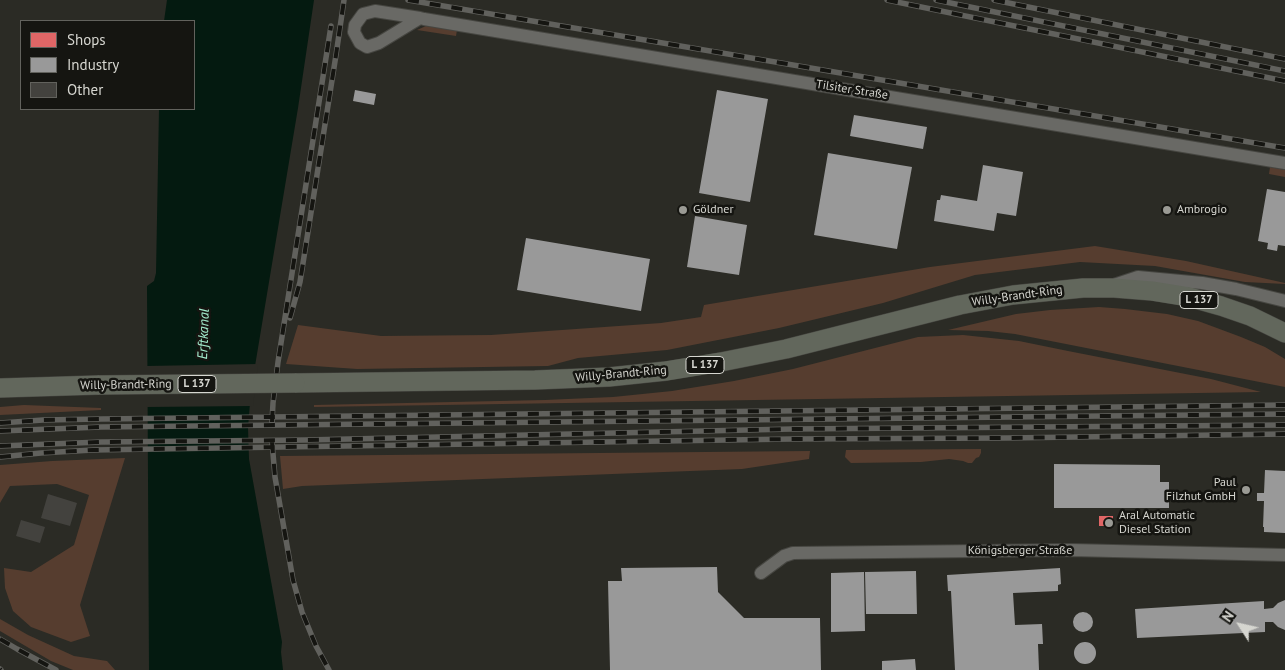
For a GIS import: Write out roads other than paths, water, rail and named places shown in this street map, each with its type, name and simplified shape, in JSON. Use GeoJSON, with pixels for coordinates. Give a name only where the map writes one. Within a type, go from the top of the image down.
{"type":"FeatureCollection","features":[{"type":"Feature","properties":{"kind":"main road","name":"Willy-Brandt-Ring"},"geometry":{"type":"LineString","coordinates":[[0,388],[100,385],[535,380],[609,377],[666,371],[720,362],[786,349],[960,305],[1059,289],[1107,288],[1152,291],[1189,297],[1250,316],[1285,333]]}},
{"type":"Feature","properties":{"kind":"street","name":"Tilsiter Straße"},"geometry":{"type":"LineString","coordinates":[[420,18],[379,43],[367,47],[360,43],[354,32],[358,19],[368,12],[420,18],[1285,163]]}},
{"type":"Feature","properties":{"kind":"street"},"geometry":{"type":"LineString","coordinates":[[1107,288],[1138,276],[1202,283],[1285,301]]}},
{"type":"Feature","properties":{"kind":"street","name":"Königsberger Straße"},"geometry":{"type":"LineString","coordinates":[[761,573],[784,556],[793,553],[1071,550],[1285,555]]}},
{"type":"Feature","properties":{"kind":"water","name":"Erftkanal"},"geometry":{"type":"Polygon","coordinates":[[[167,0],[314,0],[251,390],[248,428],[249,459],[282,642],[283,670],[149,670],[147,286],[154,281],[156,273],[159,110],[195,110],[195,20],[164,20],[167,0]]]}},
{"type":"Feature","properties":{"kind":"railway"},"geometry":{"type":"LineString","coordinates":[[290,318],[300,282],[344,0]]}},
{"type":"Feature","properties":{"kind":"railway"},"geometry":{"type":"LineString","coordinates":[[408,0],[1285,148]]}},
{"type":"Feature","properties":{"kind":"railway"},"geometry":{"type":"LineString","coordinates":[[887,0],[1285,81]]}},
{"type":"Feature","properties":{"kind":"railway"},"geometry":{"type":"LineString","coordinates":[[936,0],[1285,71]]}},
{"type":"Feature","properties":{"kind":"railway"},"geometry":{"type":"LineString","coordinates":[[994,0],[1285,59]]}},
{"type":"Feature","properties":{"kind":"railway"},"geometry":{"type":"LineString","coordinates":[[272,422],[278,362],[331,26]]}},
{"type":"Feature","properties":{"kind":"railway"},"geometry":{"type":"LineString","coordinates":[[0,423],[101,419],[1285,405]]}},
{"type":"Feature","properties":{"kind":"railway"},"geometry":{"type":"LineString","coordinates":[[0,431],[101,427],[1285,414]]}},
{"type":"Feature","properties":{"kind":"railway"},"geometry":{"type":"LineString","coordinates":[[0,446],[101,442],[305,440],[792,429],[1285,425]]}},
{"type":"Feature","properties":{"kind":"railway"},"geometry":{"type":"LineString","coordinates":[[0,457],[93,450],[792,439],[1285,434]]}},
{"type":"Feature","properties":{"kind":"railway"},"geometry":{"type":"LineString","coordinates":[[272,442],[275,477],[293,580],[302,612],[316,646],[329,670]]}},
{"type":"Feature","properties":{"kind":"railway"},"geometry":{"type":"LineString","coordinates":[[0,639],[56,670]]}},
{"type":"Feature","properties":{"kind":"place","name":"Göldner"},"geometry":{"type":"Point","coordinates":[683,210]}},
{"type":"Feature","properties":{"kind":"place","name":"Ambrogio"},"geometry":{"type":"Point","coordinates":[1167,210]}},
{"type":"Feature","properties":{"kind":"place","name":"Paul Filzhut GmbH"},"geometry":{"type":"Point","coordinates":[1246,490]}},
{"type":"Feature","properties":{"kind":"place","name":"Aral Automatic Diesel Station"},"geometry":{"type":"Point","coordinates":[1109,523]}}]}
